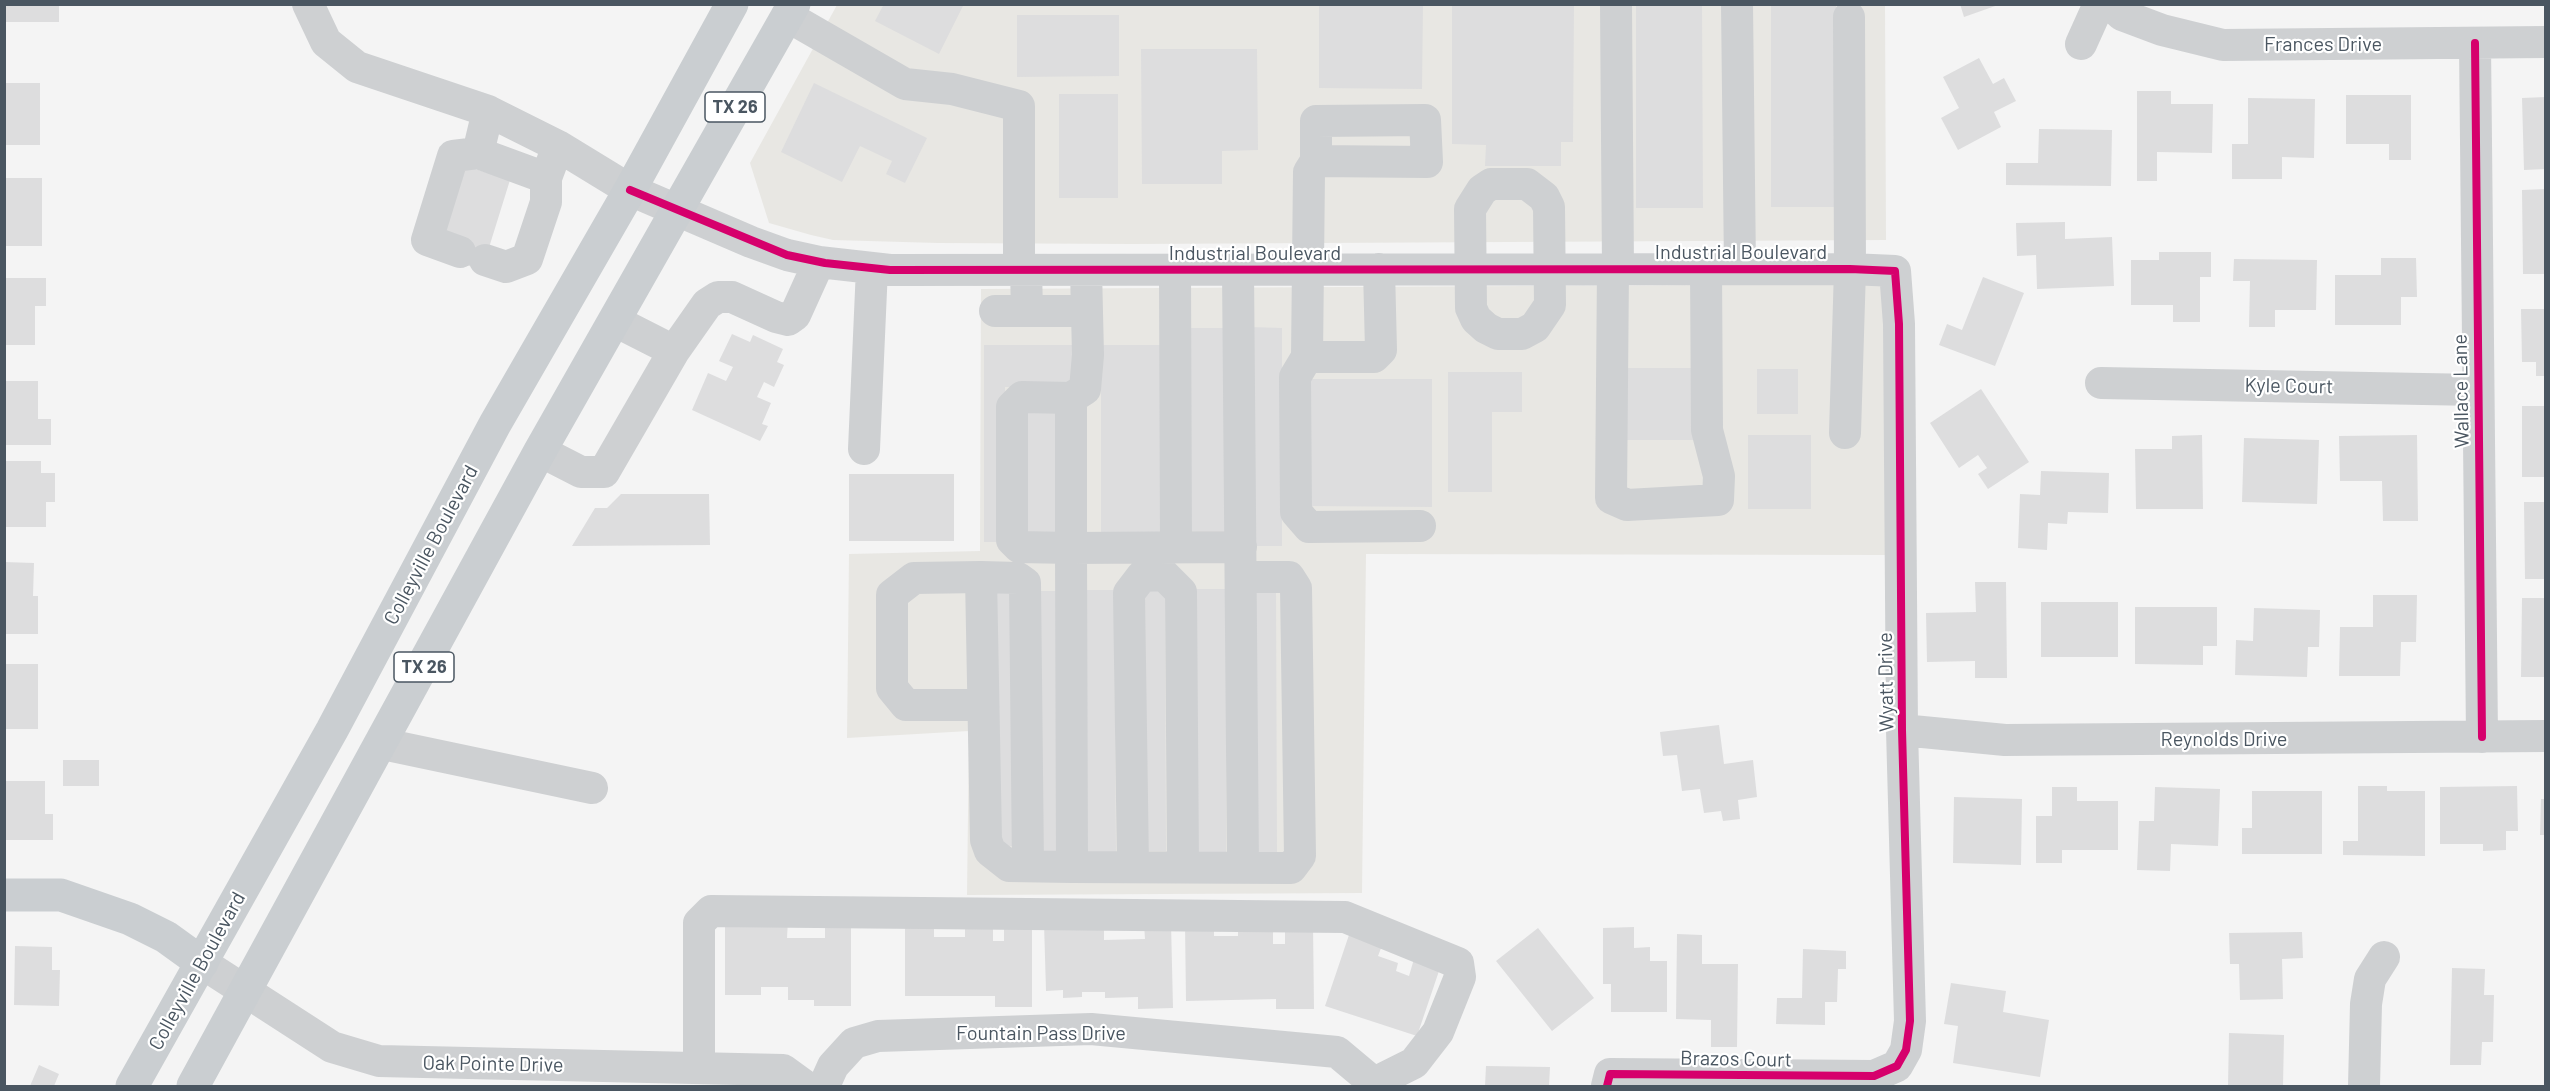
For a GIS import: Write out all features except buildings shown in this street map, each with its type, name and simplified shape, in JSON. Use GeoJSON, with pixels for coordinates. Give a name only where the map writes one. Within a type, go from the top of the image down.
{"type":"FeatureCollection","features":[{"type":"Feature","properties":{"kind":"main road","name":"Colleyville Boulevard"},"geometry":{"type":"LineString","coordinates":[[132,1086],[332,730],[495,424],[630,190],[732,4]]}},
{"type":"Feature","properties":{"kind":"main road","name":"TX 26"},"geometry":{"type":"LineString","coordinates":[[194,1086],[383,744],[540,451],[790,10]]}},
{"type":"Feature","properties":{"kind":"main road"},"geometry":{"type":"LineString","coordinates":[[4,895],[61,895],[130,919],[166,937],[202,963]]}},
{"type":"Feature","properties":{"kind":"street","name":"Industrial Boulevard"},"geometry":{"type":"LineString","coordinates":[[308,4],[326,42],[357,67],[488,111],[558,146],[630,190],[751,242],[787,255],[819,262],[872,268],[1023,270],[1850,268],[1895,272]]}},
{"type":"Feature","properties":{"kind":"street"},"geometry":{"type":"LineString","coordinates":[[1616,4],[1611,498],[1627,505],[1718,500],[1719,476],[1707,430],[1706,269]]}},
{"type":"Feature","properties":{"kind":"street"},"geometry":{"type":"LineString","coordinates":[[1737,4],[1740,268]]}},
{"type":"Feature","properties":{"kind":"street"},"geometry":{"type":"LineString","coordinates":[[2080,44],[2099,4]]}},
{"type":"Feature","properties":{"kind":"street","name":"Frances Drive"},"geometry":{"type":"LineString","coordinates":[[2110,4],[2122,15],[2162,30],[2223,45],[2546,42]]}},
{"type":"Feature","properties":{"kind":"street"},"geometry":{"type":"LineString","coordinates":[[790,10],[905,84],[952,89],[1019,106],[1023,270],[1027,310]]}},
{"type":"Feature","properties":{"kind":"street"},"geometry":{"type":"LineString","coordinates":[[1845,433],[1850,268],[1849,17]]}},
{"type":"Feature","properties":{"kind":"street","name":"Wallace Lane"},"geometry":{"type":"LineString","coordinates":[[2475,43],[2482,737]]}},
{"type":"Feature","properties":{"kind":"street"},"geometry":{"type":"LineString","coordinates":[[478,153],[488,111]]}},
{"type":"Feature","properties":{"kind":"street"},"geometry":{"type":"LineString","coordinates":[[546,178],[478,153],[453,156],[427,240],[506,267],[527,259],[546,202],[546,178],[558,146]]}},
{"type":"Feature","properties":{"kind":"street"},"geometry":{"type":"LineString","coordinates":[[1316,161],[1309,172],[1306,269],[1307,357],[1295,377],[1296,512],[1309,527],[1420,526]]}},
{"type":"Feature","properties":{"kind":"street"},"geometry":{"type":"LineString","coordinates":[[1491,184],[1527,184],[1544,197],[1549,207],[1550,305],[1535,327],[1522,334],[1498,334],[1476,319],[1471,308],[1470,269],[1470,209],[1482,190],[1491,184]]}},
{"type":"Feature","properties":{"kind":"street"},"geometry":{"type":"LineString","coordinates":[[540,451],[581,472],[604,472],[674,351],[706,304],[718,297],[732,297],[788,320],[795,315],[819,262]]}},
{"type":"Feature","properties":{"kind":"street"},"geometry":{"type":"LineString","coordinates":[[864,449],[872,268]]}},
{"type":"Feature","properties":{"kind":"street"},"geometry":{"type":"LineString","coordinates":[[1307,357],[1374,357],[1381,350],[1379,269]]}},
{"type":"Feature","properties":{"kind":"street"},"geometry":{"type":"LineString","coordinates":[[1086,270],[1085,390],[1071,398],[1022,397],[1012,407],[1012,540],[1019,547],[1241,547]]}},
{"type":"Feature","properties":{"kind":"street"},"geometry":{"type":"LineString","coordinates":[[1175,270],[1176,547]]}},
{"type":"Feature","properties":{"kind":"street"},"geometry":{"type":"LineString","coordinates":[[1238,270],[1243,868]]}},
{"type":"Feature","properties":{"kind":"street","name":"Wyatt Drive"},"geometry":{"type":"LineString","coordinates":[[1882,1081],[1896,1066],[1906,1050],[1910,1021],[1902,730],[1899,324],[1895,272]]}},
{"type":"Feature","properties":{"kind":"street"},"geometry":{"type":"LineString","coordinates":[[995,311],[1087,310]]}},
{"type":"Feature","properties":{"kind":"street"},"geometry":{"type":"LineString","coordinates":[[615,321],[674,351]]}},
{"type":"Feature","properties":{"kind":"street","name":"Kyle Court"},"geometry":{"type":"LineString","coordinates":[[2101,383],[2477,390]]}},
{"type":"Feature","properties":{"kind":"street"},"geometry":{"type":"LineString","coordinates":[[1071,398],[1072,867]]}},
{"type":"Feature","properties":{"kind":"street"},"geometry":{"type":"LineString","coordinates":[[1133,867],[1129,593],[1142,576],[1164,575],[1181,592],[1183,867]]}},
{"type":"Feature","properties":{"kind":"street"},"geometry":{"type":"LineString","coordinates":[[981,577],[986,840],[990,851],[1009,866],[1291,868],[1300,856],[1296,588],[1289,577],[1258,577]]}},
{"type":"Feature","properties":{"kind":"street"},"geometry":{"type":"LineString","coordinates":[[983,705],[906,705],[892,688],[891,595],[914,578],[1018,578],[1025,583],[1028,866]]}},
{"type":"Feature","properties":{"kind":"street","name":"Reynolds Drive"},"geometry":{"type":"LineString","coordinates":[[1902,730],[2005,740],[2546,736]]}},
{"type":"Feature","properties":{"kind":"street"},"geometry":{"type":"LineString","coordinates":[[383,744],[592,788]]}},
{"type":"Feature","properties":{"kind":"street"},"geometry":{"type":"LineString","coordinates":[[699,1068],[699,923],[711,911],[1345,917],[1458,963],[1460,977],[1438,1032],[1414,1063],[1373,1085]]}},
{"type":"Feature","properties":{"kind":"street"},"geometry":{"type":"LineString","coordinates":[[2364,1086],[2366,1004],[2370,979],[2384,957]]}},
{"type":"Feature","properties":{"kind":"street","name":"Oak Pointe Drive"},"geometry":{"type":"LineString","coordinates":[[202,963],[332,1047],[416,1074],[575,1076],[699,1068],[783,1070],[806,1086]]}},
{"type":"Feature","properties":{"kind":"street","name":"Fountain Pass Drive"},"geometry":{"type":"LineString","coordinates":[[824,1086],[833,1066],[854,1043],[878,1036],[1091,1029],[1337,1052],[1373,1085]]}},
{"type":"Feature","properties":{"kind":"street","name":"Brazos Court"},"geometry":{"type":"LineString","coordinates":[[1607,1086],[1610,1074],[1882,1081]]}},
{"type":"Feature","properties":{"kind":"shaded area"},"geometry":{"type":"Polygon","coordinates":[[[837,5],[1885,5],[1886,240],[1132,244],[833,240],[769,223],[750,163],[837,5]]]}},
{"type":"Feature","properties":{"kind":"shaded area"},"geometry":{"type":"Polygon","coordinates":[[[1886,284],[1887,555],[1366,554],[1362,893],[967,895],[969,731],[847,738],[849,554],[980,551],[981,289],[1886,284]]]}},
{"type":"Feature","properties":{"kind":"cycle path"},"geometry":{"type":"LineString","coordinates":[[2475,43],[2482,737]]}},
{"type":"Feature","properties":{"kind":"cycle path"},"geometry":{"type":"LineString","coordinates":[[630,190],[787,255],[825,263],[890,270],[1850,269],[1895,271],[1899,324],[1902,730],[1910,1021],[1906,1050],[1897,1066],[1874,1076],[1610,1074],[1607,1086]]}}]}
